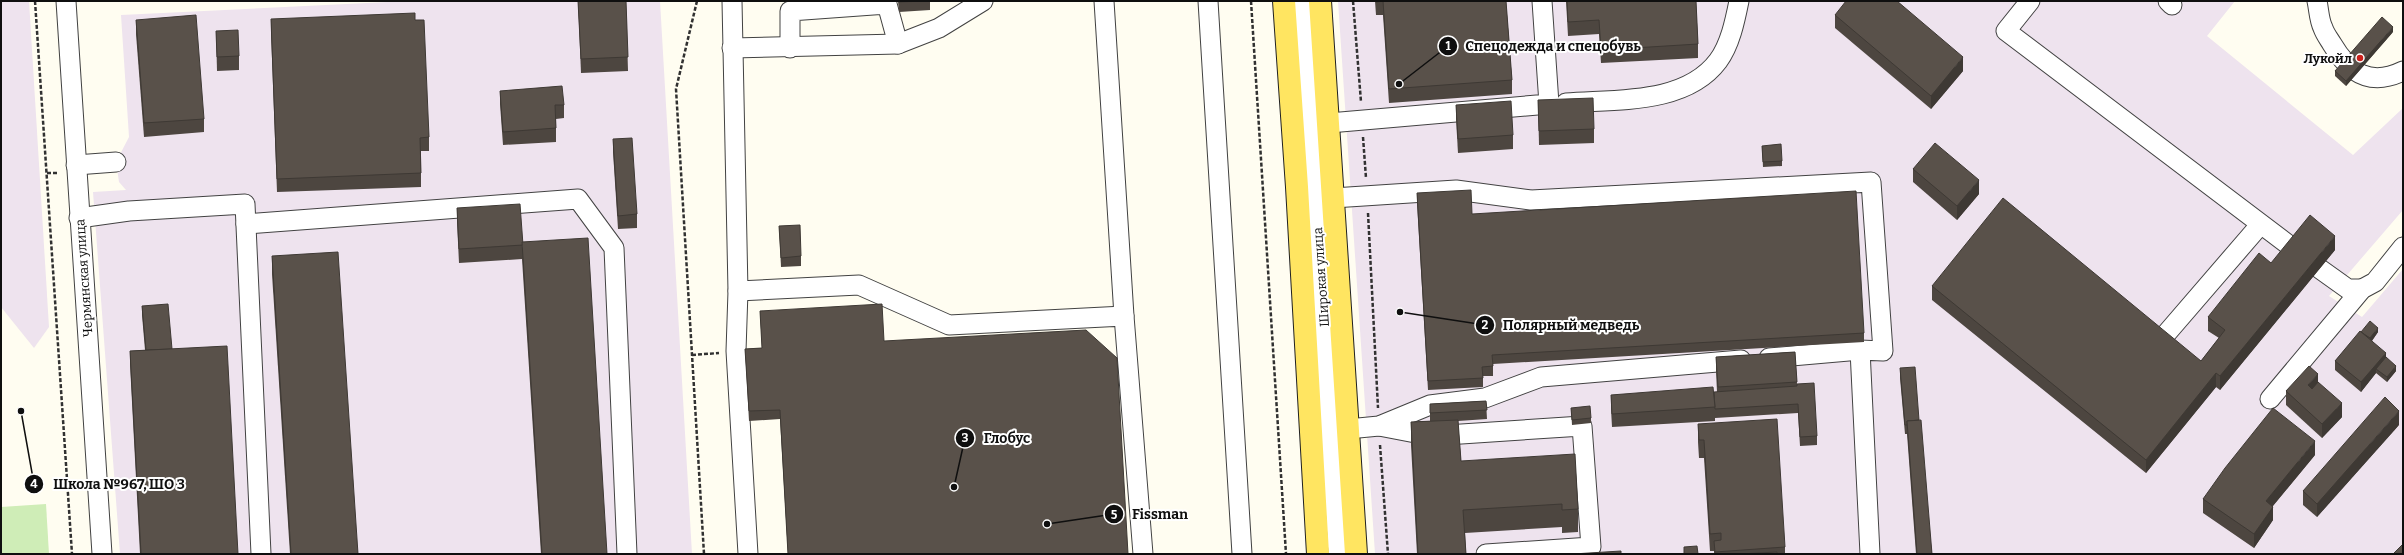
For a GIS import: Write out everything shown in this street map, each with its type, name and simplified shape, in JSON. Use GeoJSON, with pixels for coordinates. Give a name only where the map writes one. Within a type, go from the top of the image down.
{"type":"FeatureCollection","features":[{"type":"Feature","properties":{"kind":"main road","name":"Широкая улица"},"geometry":{"type":"LineString","coordinates":[[1284,1],[1297,187],[1318,554]]}},
{"type":"Feature","properties":{"kind":"main road","name":"Широкая улица"},"geometry":{"type":"LineString","coordinates":[[1320,1],[1356,554]]}},
{"type":"Feature","properties":{"kind":"street","name":"Чермянская улица"},"geometry":{"type":"LineString","coordinates":[[66,1],[102,554]]}},
{"type":"Feature","properties":{"kind":"street"},"geometry":{"type":"LineString","coordinates":[[732,1],[738,291],[736,352],[748,554]]}},
{"type":"Feature","properties":{"kind":"street"},"geometry":{"type":"LineString","coordinates":[[732,48],[790,48],[898,44],[939,28],[983,1]]}},
{"type":"Feature","properties":{"kind":"street"},"geometry":{"type":"LineString","coordinates":[[1104,1],[1124,316],[1143,554]]}},
{"type":"Feature","properties":{"kind":"street"},"geometry":{"type":"LineString","coordinates":[[1208,1],[1242,554]]}},
{"type":"Feature","properties":{"kind":"street","name":"Широкая улица"},"geometry":{"type":"LineString","coordinates":[[1303,1],[1338,554]]}},
{"type":"Feature","properties":{"kind":"street"},"geometry":{"type":"LineString","coordinates":[[1542,1],[1549,104]]}},
{"type":"Feature","properties":{"kind":"street"},"geometry":{"type":"LineString","coordinates":[[1329,123],[1667,93],[1696,82],[1718,61],[1733,28],[1739,1]]}},
{"type":"Feature","properties":{"kind":"street"},"geometry":{"type":"LineString","coordinates":[[2030,1],[2006,31],[2260,225],[2294,249]]}},
{"type":"Feature","properties":{"kind":"street"},"geometry":{"type":"LineString","coordinates":[[2317,1],[2323,28],[2342,60],[2360,75],[2371,78],[2392,76],[2403,71]]}},
{"type":"Feature","properties":{"kind":"street"},"geometry":{"type":"LineString","coordinates":[[790,48],[790,11],[886,4],[898,44]]}},
{"type":"Feature","properties":{"kind":"street"},"geometry":{"type":"LineString","coordinates":[[76,164],[116,162]]}},
{"type":"Feature","properties":{"kind":"street"},"geometry":{"type":"LineString","coordinates":[[1334,198],[1464,190],[1531,200],[1871,182],[1883,351],[1860,350],[1541,377],[1484,398],[1430,405],[1379,426]]}},
{"type":"Feature","properties":{"kind":"street"},"geometry":{"type":"LineString","coordinates":[[246,224],[578,199],[614,248],[628,554]]}},
{"type":"Feature","properties":{"kind":"street"},"geometry":{"type":"LineString","coordinates":[[79,218],[129,211],[245,204],[261,554]]}},
{"type":"Feature","properties":{"kind":"street"},"geometry":{"type":"LineString","coordinates":[[2166,334],[2260,225]]}},
{"type":"Feature","properties":{"kind":"street"},"geometry":{"type":"LineString","coordinates":[[2270,399],[2362,289],[2375,282],[2403,247]]}},
{"type":"Feature","properties":{"kind":"street"},"geometry":{"type":"LineString","coordinates":[[2320,269],[2348,289],[2362,289]]}},
{"type":"Feature","properties":{"kind":"street"},"geometry":{"type":"LineString","coordinates":[[738,291],[859,285],[949,325],[1124,316]]}},
{"type":"Feature","properties":{"kind":"street"},"geometry":{"type":"LineString","coordinates":[[1860,350],[1870,554]]}},
{"type":"Feature","properties":{"kind":"street"},"geometry":{"type":"LineString","coordinates":[[1348,429],[1379,426],[1432,436],[1582,426],[1591,547],[1486,554]]}},
{"type":"Feature","properties":{"kind":"path"},"geometry":{"type":"LineString","coordinates":[[35,1],[72,554]]}},
{"type":"Feature","properties":{"kind":"path"},"geometry":{"type":"LineString","coordinates":[[697,1],[676,89],[704,554]]}},
{"type":"Feature","properties":{"kind":"path"},"geometry":{"type":"LineString","coordinates":[[1251,1],[1286,554]]}},
{"type":"Feature","properties":{"kind":"path"},"geometry":{"type":"LineString","coordinates":[[1353,1],[1367,196],[1379,426],[1388,554]]}},
{"type":"Feature","properties":{"kind":"path"},"geometry":{"type":"LineString","coordinates":[[692,355],[721,352]]}},
{"type":"Feature","properties":{"kind":"shaded area"},"geometry":{"type":"Polygon","coordinates":[[[1,1],[29,1],[49,327],[34,348],[1,307],[1,1]]]}},
{"type":"Feature","properties":{"kind":"shaded area"},"geometry":{"type":"Polygon","coordinates":[[[408,1],[660,1],[692,554],[120,554],[93,192],[126,190],[119,182],[116,162],[129,137],[121,15],[408,1]]]}},
{"type":"Feature","properties":{"kind":"shaded area"},"geometry":{"type":"Polygon","coordinates":[[[1338,1],[2235,1],[2207,36],[2353,155],[2403,108],[2403,210],[2329,296],[2362,317],[2403,269],[2403,554],[1375,554],[1338,1]]]}},
{"type":"Feature","properties":{"kind":"green space"},"geometry":{"type":"Polygon","coordinates":[[[46,504],[49,554],[1,554],[1,507],[46,504]]]}},
{"type":"Feature","properties":{"kind":"building"},"geometry":{"type":"Polygon","coordinates":[[[578,1],[626,1],[628,57],[581,59],[578,1]]]}},
{"type":"Feature","properties":{"kind":"building"},"geometry":{"type":"Polygon","coordinates":[[[899,1],[925,1],[899,2],[899,1]]]}},
{"type":"Feature","properties":{"kind":"building"},"geometry":{"type":"Polygon","coordinates":[[[1383,1],[1506,1],[1512,80],[1389,89],[1383,1]]]}},
{"type":"Feature","properties":{"kind":"building"},"geometry":{"type":"Polygon","coordinates":[[[1567,1],[1696,1],[1698,44],[1601,50],[1599,20],[1568,22],[1567,1]]]}},
{"type":"Feature","properties":{"kind":"building"},"geometry":{"type":"Polygon","coordinates":[[[1846,1],[1897,1],[1963,57],[1931,96],[1835,15],[1846,1]]]}},
{"type":"Feature","properties":{"kind":"building"},"geometry":{"type":"Polygon","coordinates":[[[415,13],[415,20],[424,20],[429,137],[420,138],[421,173],[277,179],[271,19],[415,13]]]}},
{"type":"Feature","properties":{"kind":"building"},"geometry":{"type":"Polygon","coordinates":[[[196,15],[204,119],[144,123],[136,20],[196,15]]]}},
{"type":"Feature","properties":{"kind":"building"},"geometry":{"type":"Polygon","coordinates":[[[2382,17],[2393,27],[2346,81],[2335,71],[2382,17]]]}},
{"type":"Feature","properties":{"kind":"building"},"geometry":{"type":"Polygon","coordinates":[[[238,30],[239,56],[217,57],[216,31],[238,30]]]}},
{"type":"Feature","properties":{"kind":"building"},"geometry":{"type":"Polygon","coordinates":[[[562,86],[564,105],[555,105],[556,128],[503,132],[500,91],[562,86]]]}},
{"type":"Feature","properties":{"kind":"building"},"geometry":{"type":"Polygon","coordinates":[[[1593,98],[1594,129],[1539,131],[1538,100],[1593,98]]]}},
{"type":"Feature","properties":{"kind":"building"},"geometry":{"type":"Polygon","coordinates":[[[1511,101],[1513,135],[1458,139],[1456,105],[1511,101]]]}},
{"type":"Feature","properties":{"kind":"building"},"geometry":{"type":"Polygon","coordinates":[[[632,138],[637,214],[618,216],[613,139],[632,138]]]}},
{"type":"Feature","properties":{"kind":"building"},"geometry":{"type":"Polygon","coordinates":[[[1935,143],[1979,180],[1957,206],[1913,169],[1935,143]]]}},
{"type":"Feature","properties":{"kind":"building"},"geometry":{"type":"Polygon","coordinates":[[[1781,144],[1782,161],[1763,162],[1762,146],[1781,144]]]}},
{"type":"Feature","properties":{"kind":"building"},"geometry":{"type":"Polygon","coordinates":[[[1471,190],[1472,214],[1856,191],[1864,333],[1492,355],[1493,366],[1482,367],[1483,378],[1428,381],[1417,193],[1471,190]]]}},
{"type":"Feature","properties":{"kind":"building"},"geometry":{"type":"Polygon","coordinates":[[[2003,198],[2201,361],[2225,330],[2208,317],[2259,253],[2271,263],[2310,215],[2335,236],[2220,376],[2216,373],[2146,460],[1932,286],[2003,198]]]}},
{"type":"Feature","properties":{"kind":"building"},"geometry":{"type":"Polygon","coordinates":[[[520,204],[523,245],[459,249],[457,208],[520,204]]]}},
{"type":"Feature","properties":{"kind":"building"},"geometry":{"type":"Polygon","coordinates":[[[800,225],[801,256],[781,258],[779,226],[800,225]]]}},
{"type":"Feature","properties":{"kind":"building"},"geometry":{"type":"Polygon","coordinates":[[[588,238],[607,554],[542,554],[522,242],[588,238]]]}},
{"type":"Feature","properties":{"kind":"building"},"geometry":{"type":"Polygon","coordinates":[[[338,252],[358,554],[291,554],[272,256],[338,252]]]}},
{"type":"Feature","properties":{"kind":"building"},"geometry":{"type":"Polygon","coordinates":[[[168,304],[172,349],[146,350],[142,306],[168,304]]]}},
{"type":"Feature","properties":{"kind":"building"},"geometry":{"type":"Polygon","coordinates":[[[882,304],[884,341],[1086,330],[1117,358],[1128,554],[788,554],[780,410],[749,411],[745,349],[762,348],[760,311],[882,304]]]}},
{"type":"Feature","properties":{"kind":"building"},"geometry":{"type":"Polygon","coordinates":[[[2370,321],[2378,328],[2370,338],[2361,332],[2370,321]]]}},
{"type":"Feature","properties":{"kind":"building"},"geometry":{"type":"Polygon","coordinates":[[[2360,331],[2386,353],[2361,382],[2335,361],[2360,331]]]}},
{"type":"Feature","properties":{"kind":"building"},"geometry":{"type":"Polygon","coordinates":[[[227,346],[238,554],[141,554],[130,351],[227,346]]]}},
{"type":"Feature","properties":{"kind":"building"},"geometry":{"type":"Polygon","coordinates":[[[1795,352],[1797,382],[1718,387],[1716,357],[1795,352]]]}},
{"type":"Feature","properties":{"kind":"building"},"geometry":{"type":"Polygon","coordinates":[[[2386,357],[2396,366],[2387,377],[2376,369],[2386,357]]]}},
{"type":"Feature","properties":{"kind":"building"},"geometry":{"type":"Polygon","coordinates":[[[2309,366],[2318,374],[2308,385],[2312,389],[2318,382],[2342,403],[2322,424],[2286,391],[2309,366]]]}},
{"type":"Feature","properties":{"kind":"building"},"geometry":{"type":"Polygon","coordinates":[[[1915,367],[1919,420],[1907,421],[1907,425],[1905,425],[1900,368],[1915,367]]]}},
{"type":"Feature","properties":{"kind":"building"},"geometry":{"type":"Polygon","coordinates":[[[1814,383],[1817,436],[1800,437],[1798,404],[1715,409],[1714,392],[1797,386],[1797,384],[1814,383]]]}},
{"type":"Feature","properties":{"kind":"building"},"geometry":{"type":"Polygon","coordinates":[[[1713,387],[1715,407],[1612,414],[1611,395],[1713,387]]]}},
{"type":"Feature","properties":{"kind":"building"},"geometry":{"type":"Polygon","coordinates":[[[2385,397],[2399,411],[2317,504],[2303,491],[2385,397]]]}},
{"type":"Feature","properties":{"kind":"building"},"geometry":{"type":"Polygon","coordinates":[[[1486,401],[1487,410],[1430,413],[1430,404],[1486,401]]]}},
{"type":"Feature","properties":{"kind":"building"},"geometry":{"type":"Polygon","coordinates":[[[1590,406],[1591,418],[1572,420],[1571,408],[1590,406]]]}},
{"type":"Feature","properties":{"kind":"building"},"geometry":{"type":"Polygon","coordinates":[[[2273,408],[2315,441],[2266,501],[2273,507],[2254,534],[2203,499],[2225,468],[2273,408]]]}},
{"type":"Feature","properties":{"kind":"building"},"geometry":{"type":"Polygon","coordinates":[[[1777,419],[1785,547],[1715,552],[1714,541],[1721,540],[1721,533],[1710,534],[1704,440],[1699,440],[1698,424],[1777,419]]]}},
{"type":"Feature","properties":{"kind":"building"},"geometry":{"type":"Polygon","coordinates":[[[1458,420],[1461,461],[1575,454],[1578,509],[1562,510],[1562,504],[1463,510],[1466,554],[1418,554],[1411,422],[1458,420]]]}},
{"type":"Feature","properties":{"kind":"building"},"geometry":{"type":"Polygon","coordinates":[[[1921,420],[1932,554],[1917,554],[1907,421],[1921,420]]]}},
{"type":"Feature","properties":{"kind":"building"},"geometry":{"type":"Polygon","coordinates":[[[2403,544],[2403,554],[2393,554],[2403,544]]]}},
{"type":"Feature","properties":{"kind":"building"},"geometry":{"type":"Polygon","coordinates":[[[1697,546],[1698,554],[1684,554],[1684,547],[1697,546]]]}},
{"type":"Feature","properties":{"kind":"building"},"geometry":{"type":"Polygon","coordinates":[[[1621,551],[1621,554],[1573,554],[1621,551]]]}},
{"type":"Feature","properties":{"kind":"building"},"geometry":{"type":"Polygon","coordinates":[[[1777,552],[1777,554],[1739,554],[1777,552]]]}},
{"type":"Feature","properties":{"kind":"place","name":"Лукойл"},"geometry":{"type":"Point","coordinates":[2360,58]}},
{"type":"Feature","properties":{"kind":"place","name":"Спецодежда и спецобувь"},"geometry":{"type":"Point","coordinates":[1399,84]}},
{"type":"Feature","properties":{"kind":"place","name":"Полярный медведь"},"geometry":{"type":"Point","coordinates":[1400,312]}},
{"type":"Feature","properties":{"kind":"place","name":"Школа №967, ШО 3"},"geometry":{"type":"Point","coordinates":[21,411]}},
{"type":"Feature","properties":{"kind":"place","name":"Глобус"},"geometry":{"type":"Point","coordinates":[954,487]}},
{"type":"Feature","properties":{"kind":"place","name":"Fissman"},"geometry":{"type":"Point","coordinates":[1047,524]}}]}
